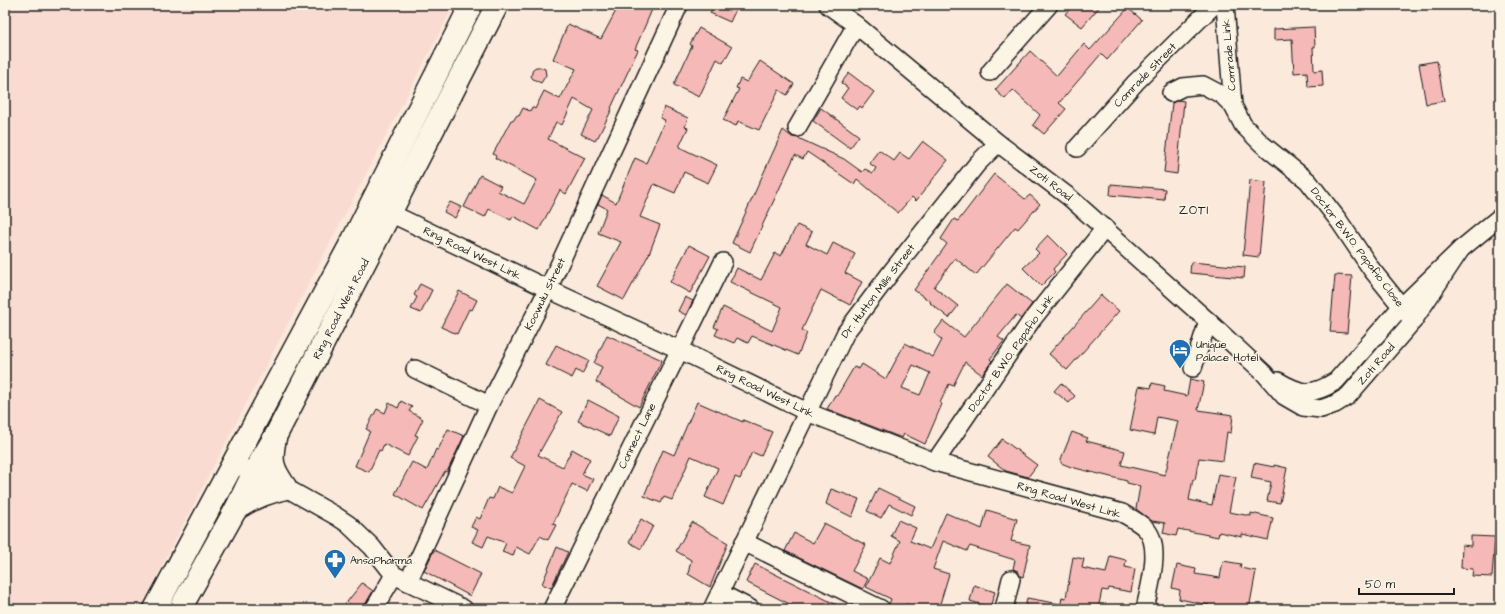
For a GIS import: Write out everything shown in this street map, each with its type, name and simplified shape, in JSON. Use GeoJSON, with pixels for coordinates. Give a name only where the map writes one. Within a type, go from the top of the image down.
{"type":"FeatureCollection","features":[{"type":"Feature","properties":{"kind":"main road","name":"Ring Road West Road"},"geometry":{"type":"LineString","coordinates":[[155,609],[353,240],[471,5]]}},
{"type":"Feature","properties":{"kind":"main road","name":"Ring Road West Road"},"geometry":{"type":"LineString","coordinates":[[180,609],[236,509],[254,472],[276,435],[498,5]]}},
{"type":"Feature","properties":{"kind":"main road"},"geometry":{"type":"LineString","coordinates":[[254,472],[264,426],[291,370],[295,348]]}},
{"type":"Feature","properties":{"kind":"main road"},"geometry":{"type":"LineString","coordinates":[[236,509],[251,499],[268,492],[286,488],[275,472],[272,453],[276,435]]}},
{"type":"Feature","properties":{"kind":"street","name":"Koowulu Street"},"geometry":{"type":"LineString","coordinates":[[374,609],[401,578],[548,289],[680,5]]}},
{"type":"Feature","properties":{"kind":"street","name":"Zoti Road"},"geometry":{"type":"LineString","coordinates":[[828,5],[856,25],[998,143],[1070,197],[1208,320],[1264,373],[1284,396],[1303,407],[1321,409],[1335,404],[1348,396],[1413,321],[1461,249]]}},
{"type":"Feature","properties":{"kind":"street"},"geometry":{"type":"LineString","coordinates":[[990,72],[1049,5]]}},
{"type":"Feature","properties":{"kind":"street","name":"Comrade Street"},"geometry":{"type":"LineString","coordinates":[[1078,148],[1136,82],[1214,5]]}},
{"type":"Feature","properties":{"kind":"street","name":"Comrade Link"},"geometry":{"type":"LineString","coordinates":[[1225,5],[1233,106]]}},
{"type":"Feature","properties":{"kind":"street"},"geometry":{"type":"LineString","coordinates":[[796,128],[856,25]]}},
{"type":"Feature","properties":{"kind":"street","name":"Doctor B.W.O. Papafio Close"},"geometry":{"type":"LineString","coordinates":[[1171,93],[1183,87],[1203,86],[1222,95],[1233,106],[1243,125],[1262,144],[1308,181],[1339,221],[1372,270],[1413,321]]}},
{"type":"Feature","properties":{"kind":"street","name":"Dr. Hutton Mills Street"},"geometry":{"type":"LineString","coordinates":[[712,609],[846,332],[976,164],[998,143]]}},
{"type":"Feature","properties":{"kind":"street","name":"Ring Road West Link"},"geometry":{"type":"LineString","coordinates":[[390,213],[548,289],[680,350],[807,412],[935,462],[1122,513],[1145,527],[1150,535],[1153,546],[1154,561],[1145,609]]}},
{"type":"Feature","properties":{"kind":"street","name":"Zoti Road"},"geometry":{"type":"LineString","coordinates":[[1264,373],[1291,389],[1307,393],[1324,389],[1336,381],[1401,307],[1461,249],[1500,217]]}},
{"type":"Feature","properties":{"kind":"street","name":"Doctor B.W.O. Papafio Link"},"geometry":{"type":"LineString","coordinates":[[935,462],[1031,321],[1105,228]]}},
{"type":"Feature","properties":{"kind":"street","name":"Connect Lane"},"geometry":{"type":"LineString","coordinates":[[552,609],[723,262]]}},
{"type":"Feature","properties":{"kind":"street"},"geometry":{"type":"LineString","coordinates":[[1193,368],[1208,320]]}},
{"type":"Feature","properties":{"kind":"street"},"geometry":{"type":"LineString","coordinates":[[415,369],[489,405]]}},
{"type":"Feature","properties":{"kind":"street"},"geometry":{"type":"LineString","coordinates":[[233,464],[254,472],[286,488],[336,516],[348,524],[401,578],[464,609]]}},
{"type":"Feature","properties":{"kind":"street"},"geometry":{"type":"LineString","coordinates":[[744,542],[881,609]]}},
{"type":"Feature","properties":{"kind":"street"},"geometry":{"type":"LineString","coordinates":[[1004,609],[1011,579]]}},
{"type":"Feature","properties":{"kind":"street"},"geometry":{"type":"LineString","coordinates":[[720,593],[752,609]]}},
{"type":"Feature","properties":{"kind":"shaded area"},"geometry":{"type":"Polygon","coordinates":[[[5,5],[454,5],[162,565],[142,609],[5,609],[5,5]]]}},
{"type":"Feature","properties":{"kind":"building"},"geometry":{"type":"Polygon","coordinates":[[[619,5],[629,10],[631,5],[654,5],[635,49],[638,50],[611,108],[612,109],[595,141],[581,134],[593,110],[574,99],[562,125],[556,122],[548,139],[585,158],[566,194],[560,190],[539,230],[513,216],[511,220],[489,209],[485,217],[464,207],[480,175],[501,186],[498,191],[524,204],[537,180],[495,158],[496,156],[493,154],[511,120],[513,121],[517,115],[519,116],[523,108],[530,111],[532,107],[535,109],[544,91],[560,99],[576,69],[553,59],[568,24],[601,39],[619,5]]]}},
{"type":"Feature","properties":{"kind":"building"},"geometry":{"type":"Polygon","coordinates":[[[714,5],[738,5],[730,22],[710,13],[714,5]]]}},
{"type":"Feature","properties":{"kind":"building"},"geometry":{"type":"Polygon","coordinates":[[[1073,5],[1101,5],[1082,27],[1065,14],[1073,5]]]}},
{"type":"Feature","properties":{"kind":"building"},"geometry":{"type":"Polygon","coordinates":[[[1128,8],[1142,20],[1107,60],[1101,54],[1059,103],[1066,109],[1044,134],[1033,125],[1040,115],[1013,90],[1005,99],[995,90],[1030,51],[1057,76],[1084,44],[1090,50],[1128,8]]]}},
{"type":"Feature","properties":{"kind":"building"},"geometry":{"type":"Polygon","coordinates":[[[1314,27],[1314,71],[1322,70],[1323,86],[1308,87],[1307,72],[1294,73],[1292,39],[1274,40],[1274,29],[1314,27]]]}},
{"type":"Feature","properties":{"kind":"building"},"geometry":{"type":"Polygon","coordinates":[[[699,28],[732,47],[723,63],[717,59],[699,97],[674,85],[692,46],[690,44],[699,28]]]}},
{"type":"Feature","properties":{"kind":"building"},"geometry":{"type":"Polygon","coordinates":[[[760,61],[794,84],[787,95],[779,90],[759,130],[738,121],[736,126],[723,120],[739,89],[736,88],[740,79],[747,82],[760,61]]]}},
{"type":"Feature","properties":{"kind":"building"},"geometry":{"type":"Polygon","coordinates":[[[1437,61],[1444,101],[1426,104],[1419,64],[1437,61]]]}},
{"type":"Feature","properties":{"kind":"building"},"geometry":{"type":"Polygon","coordinates":[[[536,67],[545,69],[546,75],[541,83],[533,79],[531,76],[533,69],[536,67]]]}},
{"type":"Feature","properties":{"kind":"building"},"geometry":{"type":"Polygon","coordinates":[[[849,73],[874,92],[862,108],[860,106],[857,110],[841,98],[848,88],[841,83],[849,73]]]}},
{"type":"Feature","properties":{"kind":"building"},"geometry":{"type":"Polygon","coordinates":[[[1178,100],[1184,101],[1177,174],[1164,172],[1172,103],[1178,100]]]}},
{"type":"Feature","properties":{"kind":"building"},"geometry":{"type":"Polygon","coordinates":[[[664,107],[688,118],[685,127],[688,128],[679,147],[717,165],[708,183],[684,172],[675,193],[654,184],[640,217],[660,225],[649,254],[624,300],[597,286],[621,242],[598,233],[607,209],[598,204],[602,195],[616,203],[635,158],[646,163],[665,120],[660,118],[664,107]]]}},
{"type":"Feature","properties":{"kind":"building"},"geometry":{"type":"Polygon","coordinates":[[[821,108],[859,136],[850,148],[813,121],[821,108]]]}},
{"type":"Feature","properties":{"kind":"building"},"geometry":{"type":"Polygon","coordinates":[[[783,130],[792,137],[798,138],[844,159],[862,172],[865,169],[873,173],[876,168],[869,163],[879,150],[894,161],[900,153],[909,159],[923,141],[948,160],[916,201],[912,197],[898,213],[857,179],[854,184],[807,152],[803,159],[795,155],[750,252],[732,243],[783,130]]]}},
{"type":"Feature","properties":{"kind":"building"},"geometry":{"type":"Polygon","coordinates":[[[994,174],[1025,199],[1030,195],[1040,204],[1018,229],[1015,227],[976,275],[955,258],[934,287],[958,306],[949,318],[930,303],[931,302],[914,290],[947,244],[941,239],[954,219],[958,221],[994,174]]]}},
{"type":"Feature","properties":{"kind":"building"},"geometry":{"type":"Polygon","coordinates":[[[1250,180],[1266,182],[1259,257],[1243,255],[1250,180]]]}},
{"type":"Feature","properties":{"kind":"building"},"geometry":{"type":"Polygon","coordinates":[[[1111,184],[1165,189],[1164,200],[1110,195],[1111,184]]]}},
{"type":"Feature","properties":{"kind":"building"},"geometry":{"type":"Polygon","coordinates":[[[450,202],[461,207],[455,218],[444,212],[450,202]]]}},
{"type":"Feature","properties":{"kind":"building"},"geometry":{"type":"Polygon","coordinates":[[[797,225],[812,232],[806,244],[827,255],[833,243],[855,254],[845,273],[862,282],[850,305],[821,290],[802,330],[807,333],[798,355],[752,336],[748,343],[737,338],[734,343],[715,335],[718,329],[714,327],[723,307],[772,331],[782,307],[730,282],[737,268],[761,280],[775,253],[781,256],[797,225]]]}},
{"type":"Feature","properties":{"kind":"building"},"geometry":{"type":"Polygon","coordinates":[[[1048,235],[1067,254],[1053,269],[1055,272],[1041,286],[1023,268],[1039,253],[1035,249],[1048,235]]]}},
{"type":"Feature","properties":{"kind":"building"},"geometry":{"type":"Polygon","coordinates":[[[689,245],[710,256],[690,293],[670,282],[689,245]]]}},
{"type":"Feature","properties":{"kind":"building"},"geometry":{"type":"Polygon","coordinates":[[[1191,262],[1245,267],[1244,278],[1190,273],[1191,262]]]}},
{"type":"Feature","properties":{"kind":"building"},"geometry":{"type":"Polygon","coordinates":[[[1335,275],[1352,276],[1347,333],[1330,332],[1335,275]]]}},
{"type":"Feature","properties":{"kind":"building"},"geometry":{"type":"Polygon","coordinates":[[[420,284],[432,290],[421,313],[411,309],[417,297],[414,295],[420,284]]]}},
{"type":"Feature","properties":{"kind":"building"},"geometry":{"type":"Polygon","coordinates":[[[1007,284],[1032,304],[1021,319],[1016,315],[998,337],[1004,341],[990,359],[992,361],[982,375],[965,362],[953,386],[949,384],[940,403],[942,404],[925,444],[904,434],[902,438],[827,409],[835,395],[837,396],[854,367],[859,369],[862,364],[886,379],[905,343],[933,357],[942,340],[934,333],[943,321],[964,337],[1007,284]],[[913,365],[902,388],[920,395],[930,373],[913,365]]]}},
{"type":"Feature","properties":{"kind":"building"},"geometry":{"type":"Polygon","coordinates":[[[459,291],[477,300],[472,310],[469,309],[457,334],[441,327],[459,291]]]}},
{"type":"Feature","properties":{"kind":"building"},"geometry":{"type":"Polygon","coordinates":[[[1101,295],[1119,311],[1067,370],[1049,354],[1101,295]]]}},
{"type":"Feature","properties":{"kind":"building"},"geometry":{"type":"Polygon","coordinates":[[[685,297],[693,301],[686,315],[678,311],[685,297]]]}},
{"type":"Feature","properties":{"kind":"building"},"geometry":{"type":"Polygon","coordinates":[[[607,335],[662,360],[639,407],[596,382],[602,367],[594,363],[607,335]]]}},
{"type":"Feature","properties":{"kind":"building"},"geometry":{"type":"Polygon","coordinates":[[[556,345],[589,361],[582,374],[576,370],[572,378],[546,365],[556,345]]]}},
{"type":"Feature","properties":{"kind":"building"},"geometry":{"type":"Polygon","coordinates":[[[1190,379],[1204,382],[1198,410],[1233,415],[1231,433],[1227,432],[1223,461],[1199,458],[1195,480],[1193,479],[1189,500],[1212,505],[1218,474],[1236,477],[1229,512],[1251,516],[1251,513],[1273,518],[1268,540],[1242,534],[1242,537],[1219,532],[1218,537],[1178,529],[1176,536],[1163,533],[1165,523],[1152,521],[1136,509],[1140,486],[1061,463],[1061,459],[1072,432],[1088,438],[1086,441],[1125,451],[1121,465],[1165,475],[1178,421],[1157,417],[1154,435],[1130,430],[1139,386],[1151,388],[1152,383],[1165,386],[1164,391],[1187,396],[1190,379]]]}},
{"type":"Feature","properties":{"kind":"building"},"geometry":{"type":"Polygon","coordinates":[[[1061,383],[1075,396],[1069,403],[1054,391],[1061,383]]]}},
{"type":"Feature","properties":{"kind":"building"},"geometry":{"type":"Polygon","coordinates":[[[540,400],[562,412],[538,455],[563,467],[572,449],[590,459],[582,474],[593,479],[587,491],[572,484],[553,524],[556,525],[548,540],[540,536],[530,554],[516,547],[513,556],[502,552],[506,543],[488,536],[483,547],[472,542],[478,530],[471,527],[476,517],[480,519],[489,498],[493,499],[498,487],[512,493],[525,466],[510,458],[540,400]]]}},
{"type":"Feature","properties":{"kind":"building"},"geometry":{"type":"Polygon","coordinates":[[[588,400],[619,416],[610,436],[578,421],[588,400]]]}},
{"type":"Feature","properties":{"kind":"building"},"geometry":{"type":"Polygon","coordinates":[[[401,401],[412,407],[409,411],[423,419],[415,435],[418,436],[408,456],[384,444],[381,451],[379,450],[369,472],[355,466],[370,431],[366,429],[377,409],[385,413],[389,403],[398,408],[401,401]]]}},
{"type":"Feature","properties":{"kind":"building"},"geometry":{"type":"Polygon","coordinates":[[[697,402],[743,422],[743,420],[772,432],[761,456],[752,452],[740,479],[735,477],[723,505],[705,497],[718,468],[691,456],[672,500],[664,497],[661,503],[644,496],[663,450],[674,455],[697,402]]]}},
{"type":"Feature","properties":{"kind":"building"},"geometry":{"type":"Polygon","coordinates":[[[448,429],[464,436],[447,472],[445,471],[423,510],[395,494],[412,462],[427,470],[436,449],[438,450],[448,429]]]}},
{"type":"Feature","properties":{"kind":"building"},"geometry":{"type":"Polygon","coordinates":[[[1002,439],[1037,465],[1028,477],[1006,471],[988,457],[1002,439]]]}},
{"type":"Feature","properties":{"kind":"building"},"geometry":{"type":"Polygon","coordinates":[[[1254,463],[1287,468],[1280,503],[1267,501],[1271,482],[1251,478],[1254,463]]]}},
{"type":"Feature","properties":{"kind":"building"},"geometry":{"type":"Polygon","coordinates":[[[878,488],[915,506],[911,515],[889,504],[881,518],[867,511],[878,488]]]}},
{"type":"Feature","properties":{"kind":"building"},"geometry":{"type":"Polygon","coordinates":[[[831,489],[859,499],[852,517],[826,504],[831,489]]]}},
{"type":"Feature","properties":{"kind":"building"},"geometry":{"type":"Polygon","coordinates":[[[987,510],[1017,519],[1011,541],[1030,545],[1023,577],[1020,576],[1018,571],[1013,569],[1015,560],[970,546],[967,551],[943,541],[933,569],[949,574],[939,607],[931,605],[930,609],[923,609],[906,604],[905,609],[891,609],[889,604],[891,599],[866,587],[880,558],[890,563],[900,541],[891,536],[898,520],[916,528],[910,541],[930,549],[946,513],[982,529],[987,510]]]}},
{"type":"Feature","properties":{"kind":"building"},"geometry":{"type":"Polygon","coordinates":[[[641,519],[653,526],[641,549],[629,542],[641,519]]]}},
{"type":"Feature","properties":{"kind":"building"},"geometry":{"type":"Polygon","coordinates":[[[692,522],[728,543],[710,587],[688,574],[691,560],[676,551],[692,522]]]}},
{"type":"Feature","properties":{"kind":"building"},"geometry":{"type":"Polygon","coordinates":[[[824,523],[866,545],[852,571],[868,579],[863,589],[785,551],[794,533],[813,543],[824,523]]]}},
{"type":"Feature","properties":{"kind":"building"},"geometry":{"type":"Polygon","coordinates":[[[1471,536],[1495,537],[1492,577],[1472,576],[1473,569],[1461,568],[1462,545],[1471,546],[1471,536]]]}},
{"type":"Feature","properties":{"kind":"building"},"geometry":{"type":"Polygon","coordinates":[[[557,547],[568,552],[551,588],[542,584],[557,547]]]}},
{"type":"Feature","properties":{"kind":"building"},"geometry":{"type":"Polygon","coordinates":[[[434,550],[481,574],[470,596],[424,571],[434,550]]]}},
{"type":"Feature","properties":{"kind":"building"},"geometry":{"type":"Polygon","coordinates":[[[1110,556],[1126,560],[1125,567],[1135,569],[1131,592],[1109,588],[1108,591],[1102,590],[1098,609],[1060,609],[1062,597],[1066,598],[1073,557],[1084,559],[1082,568],[1106,573],[1110,556]]]}},
{"type":"Feature","properties":{"kind":"building"},"geometry":{"type":"Polygon","coordinates":[[[1223,561],[1241,564],[1240,568],[1256,571],[1249,609],[1222,609],[1179,599],[1180,590],[1172,588],[1177,565],[1196,569],[1195,574],[1220,578],[1223,561]]]}},
{"type":"Feature","properties":{"kind":"building"},"geometry":{"type":"Polygon","coordinates":[[[755,564],[845,609],[799,609],[746,582],[755,564]]]}},
{"type":"Feature","properties":{"kind":"building"},"geometry":{"type":"Polygon","coordinates":[[[362,583],[373,591],[364,609],[355,609],[347,602],[362,583]]]}},
{"type":"Feature","properties":{"kind":"building"},"geometry":{"type":"Polygon","coordinates":[[[974,585],[995,592],[990,607],[970,601],[974,585]]]}},
{"type":"Feature","properties":{"kind":"building"},"geometry":{"type":"Polygon","coordinates":[[[1027,598],[1060,604],[1060,609],[1025,609],[1027,598]]]}},
{"type":"Feature","properties":{"kind":"place","name":"Unique Palace Hotel"},"geometry":{"type":"Point","coordinates":[1180,370]}},
{"type":"Feature","properties":{"kind":"place","name":"AnsaPharma"},"geometry":{"type":"Point","coordinates":[335,580]}},
{"type":"Feature","properties":{"kind":"district","name":"ZOTI"},"geometry":{"type":"Point","coordinates":[1194,210]}}]}
